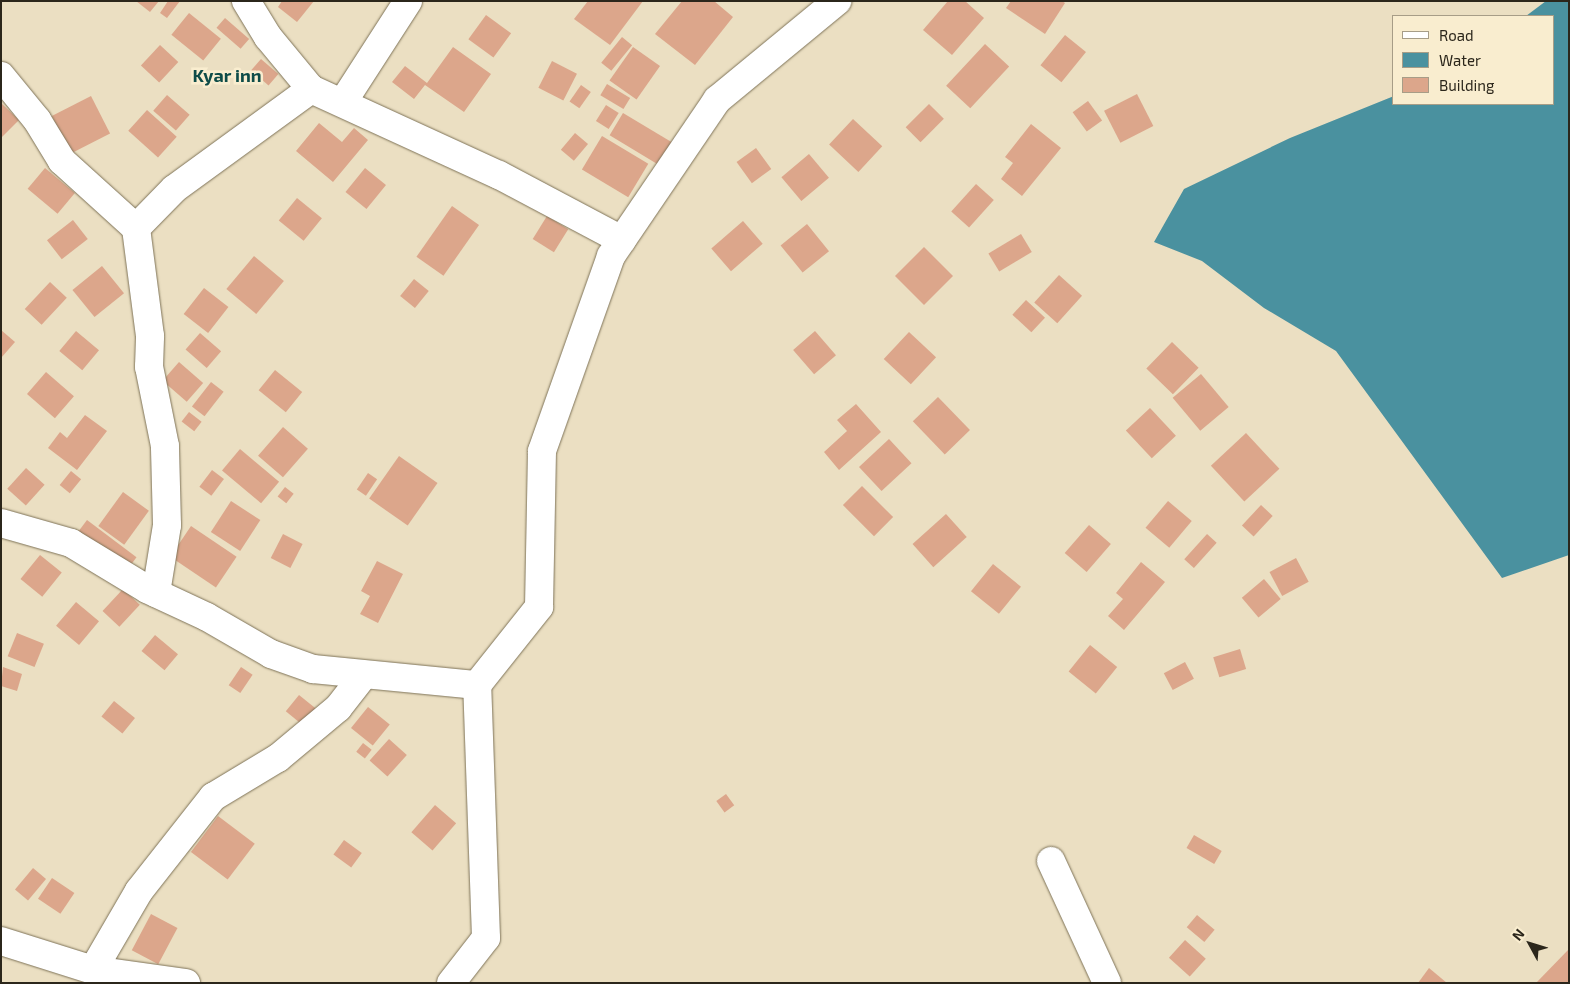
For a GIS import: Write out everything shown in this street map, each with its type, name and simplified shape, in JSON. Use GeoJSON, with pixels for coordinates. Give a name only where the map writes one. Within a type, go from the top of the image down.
{"type":"FeatureCollection","features":[{"type":"Feature","properties":{"kind":"street"},"geometry":{"type":"LineString","coordinates":[[246,1],[268,37],[311,89],[499,175],[622,240]]}},
{"type":"Feature","properties":{"kind":"street"},"geometry":{"type":"LineString","coordinates":[[343,102],[408,1]]}},
{"type":"Feature","properties":{"kind":"street"},"geometry":{"type":"LineString","coordinates":[[451,983],[486,938],[477,685],[539,607],[542,452],[611,256],[717,100],[837,1]]}},
{"type":"Feature","properties":{"kind":"street"},"geometry":{"type":"LineString","coordinates":[[1,76],[38,120],[62,160],[136,228],[150,336],[149,368],[165,446],[167,525],[156,593]]}},
{"type":"Feature","properties":{"kind":"street"},"geometry":{"type":"LineString","coordinates":[[136,228],[174,189],[311,89]]}},
{"type":"Feature","properties":{"kind":"street"},"geometry":{"type":"LineString","coordinates":[[1,523],[71,543],[156,593],[207,617],[271,654],[313,669],[363,676],[477,685]]}},
{"type":"Feature","properties":{"kind":"street"},"geometry":{"type":"LineString","coordinates":[[93,970],[139,891],[213,797],[278,758],[338,708],[363,676]]}},
{"type":"Feature","properties":{"kind":"street"},"geometry":{"type":"LineString","coordinates":[[1051,861],[1107,983]]}},
{"type":"Feature","properties":{"kind":"street"},"geometry":{"type":"LineString","coordinates":[[1,941],[93,970],[186,983]]}},
{"type":"Feature","properties":{"kind":"water"},"geometry":{"type":"Polygon","coordinates":[[[1546,1],[1569,1],[1569,555],[1502,578],[1336,351],[1264,308],[1202,261],[1154,242],[1184,189],[1290,138],[1392,97],[1392,105],[1555,105],[1555,15],[1527,15],[1546,1]]]}},
{"type":"Feature","properties":{"kind":"building"},"geometry":{"type":"Polygon","coordinates":[[[136,1],[159,1],[150,12],[136,1]]]}},
{"type":"Feature","properties":{"kind":"building"},"geometry":{"type":"Polygon","coordinates":[[[168,1],[180,1],[167,18],[160,13],[168,1]]]}},
{"type":"Feature","properties":{"kind":"building"},"geometry":{"type":"Polygon","coordinates":[[[282,1],[314,1],[297,22],[278,7],[282,1]]]}},
{"type":"Feature","properties":{"kind":"building"},"geometry":{"type":"Polygon","coordinates":[[[588,1],[643,1],[610,45],[574,19],[588,1]]]}},
{"type":"Feature","properties":{"kind":"building"},"geometry":{"type":"Polygon","coordinates":[[[682,1],[714,1],[733,17],[695,65],[655,34],[682,1]]]}},
{"type":"Feature","properties":{"kind":"building"},"geometry":{"type":"Polygon","coordinates":[[[948,1],[965,1],[984,18],[952,55],[923,30],[948,1]]]}},
{"type":"Feature","properties":{"kind":"building"},"geometry":{"type":"Polygon","coordinates":[[[1011,1],[1062,1],[1065,3],[1045,34],[1006,8],[1011,1]]]}},
{"type":"Feature","properties":{"kind":"building"},"geometry":{"type":"Polygon","coordinates":[[[189,13],[221,39],[203,61],[171,35],[189,13]]]}},
{"type":"Feature","properties":{"kind":"building"},"geometry":{"type":"Polygon","coordinates":[[[486,15],[511,33],[493,57],[468,39],[486,15]]]}},
{"type":"Feature","properties":{"kind":"building"},"geometry":{"type":"Polygon","coordinates":[[[225,18],[249,39],[241,49],[216,28],[225,18]]]}},
{"type":"Feature","properties":{"kind":"building"},"geometry":{"type":"Polygon","coordinates":[[[1065,35],[1086,52],[1061,82],[1040,65],[1065,35]]]}},
{"type":"Feature","properties":{"kind":"building"},"geometry":{"type":"Polygon","coordinates":[[[622,37],[632,45],[611,71],[601,63],[622,37]]]}},
{"type":"Feature","properties":{"kind":"building"},"geometry":{"type":"Polygon","coordinates":[[[985,44],[1009,67],[970,108],[946,86],[985,44]]]}},
{"type":"Feature","properties":{"kind":"building"},"geometry":{"type":"Polygon","coordinates":[[[160,45],[178,62],[159,83],[141,65],[160,45]]]}},
{"type":"Feature","properties":{"kind":"building"},"geometry":{"type":"Polygon","coordinates":[[[453,47],[491,74],[464,112],[425,85],[414,99],[392,82],[405,66],[427,83],[453,47]]]}},
{"type":"Feature","properties":{"kind":"building"},"geometry":{"type":"Polygon","coordinates":[[[633,47],[660,66],[637,100],[609,81],[633,47]]]}},
{"type":"Feature","properties":{"kind":"building"},"geometry":{"type":"Polygon","coordinates":[[[261,59],[278,74],[269,85],[251,70],[261,59]]]}},
{"type":"Feature","properties":{"kind":"building"},"geometry":{"type":"Polygon","coordinates":[[[552,61],[577,74],[563,100],[538,88],[552,61]]]}},
{"type":"Feature","properties":{"kind":"building"},"geometry":{"type":"Polygon","coordinates":[[[607,84],[630,98],[623,109],[600,95],[607,84]]]}},
{"type":"Feature","properties":{"kind":"building"},"geometry":{"type":"Polygon","coordinates":[[[581,85],[591,92],[579,108],[570,101],[581,85]]]}},
{"type":"Feature","properties":{"kind":"building"},"geometry":{"type":"Polygon","coordinates":[[[1137,94],[1153,126],[1120,143],[1104,111],[1137,94]]]}},
{"type":"Feature","properties":{"kind":"building"},"geometry":{"type":"Polygon","coordinates":[[[167,95],[190,115],[176,131],[153,111],[167,95]]]}},
{"type":"Feature","properties":{"kind":"building"},"geometry":{"type":"Polygon","coordinates":[[[91,96],[110,133],[71,153],[52,116],[91,96]]]}},
{"type":"Feature","properties":{"kind":"building"},"geometry":{"type":"Polygon","coordinates":[[[1088,101],[1102,120],[1087,132],[1073,112],[1088,101]]]}},
{"type":"Feature","properties":{"kind":"building"},"geometry":{"type":"Polygon","coordinates":[[[1,103],[19,120],[1,138],[1,103]]]}},
{"type":"Feature","properties":{"kind":"building"},"geometry":{"type":"Polygon","coordinates":[[[929,104],[944,119],[921,142],[906,127],[929,104]]]}},
{"type":"Feature","properties":{"kind":"building"},"geometry":{"type":"Polygon","coordinates":[[[606,105],[619,113],[609,129],[596,121],[606,105]]]}},
{"type":"Feature","properties":{"kind":"building"},"geometry":{"type":"Polygon","coordinates":[[[147,110],[177,137],[158,158],[128,131],[147,110]]]}},
{"type":"Feature","properties":{"kind":"building"},"geometry":{"type":"Polygon","coordinates":[[[623,113],[672,142],[658,165],[610,135],[623,113]]]}},
{"type":"Feature","properties":{"kind":"building"},"geometry":{"type":"Polygon","coordinates":[[[853,119],[882,146],[858,172],[829,145],[853,119]]]}},
{"type":"Feature","properties":{"kind":"building"},"geometry":{"type":"Polygon","coordinates":[[[319,123],[342,142],[354,128],[368,140],[333,182],[296,151],[319,123]]]}},
{"type":"Feature","properties":{"kind":"building"},"geometry":{"type":"Polygon","coordinates":[[[1031,124],[1061,148],[1022,196],[1001,179],[1013,163],[1005,157],[1031,124]]]}},
{"type":"Feature","properties":{"kind":"building"},"geometry":{"type":"Polygon","coordinates":[[[575,133],[588,144],[574,161],[561,150],[575,133]]]}},
{"type":"Feature","properties":{"kind":"building"},"geometry":{"type":"Polygon","coordinates":[[[602,136],[648,164],[628,197],[582,169],[602,136]]]}},
{"type":"Feature","properties":{"kind":"building"},"geometry":{"type":"Polygon","coordinates":[[[756,148],[771,169],[752,183],[737,162],[756,148]]]}},
{"type":"Feature","properties":{"kind":"building"},"geometry":{"type":"Polygon","coordinates":[[[809,154],[829,178],[801,201],[781,177],[809,154]]]}},
{"type":"Feature","properties":{"kind":"building"},"geometry":{"type":"Polygon","coordinates":[[[45,168],[75,193],[58,214],[28,189],[45,168]]]}},
{"type":"Feature","properties":{"kind":"building"},"geometry":{"type":"Polygon","coordinates":[[[365,168],[386,185],[366,209],[345,192],[365,168]]]}},
{"type":"Feature","properties":{"kind":"building"},"geometry":{"type":"Polygon","coordinates":[[[976,184],[994,200],[969,228],[951,211],[976,184]]]}},
{"type":"Feature","properties":{"kind":"building"},"geometry":{"type":"Polygon","coordinates":[[[297,198],[322,218],[304,241],[279,221],[297,198]]]}},
{"type":"Feature","properties":{"kind":"building"},"geometry":{"type":"Polygon","coordinates":[[[452,206],[479,225],[443,276],[416,257],[452,206]]]}},
{"type":"Feature","properties":{"kind":"building"},"geometry":{"type":"Polygon","coordinates":[[[547,216],[568,229],[554,252],[533,239],[547,216]]]}},
{"type":"Feature","properties":{"kind":"building"},"geometry":{"type":"Polygon","coordinates":[[[73,220],[88,239],[62,259],[47,240],[73,220]]]}},
{"type":"Feature","properties":{"kind":"building"},"geometry":{"type":"Polygon","coordinates":[[[743,221],[763,244],[731,271],[711,249],[743,221]]]}},
{"type":"Feature","properties":{"kind":"building"},"geometry":{"type":"Polygon","coordinates":[[[807,224],[829,251],[803,273],[781,245],[807,224]]]}},
{"type":"Feature","properties":{"kind":"building"},"geometry":{"type":"Polygon","coordinates":[[[1021,234],[1032,252],[999,272],[988,254],[1021,234]]]}},
{"type":"Feature","properties":{"kind":"building"},"geometry":{"type":"Polygon","coordinates":[[[924,247],[953,276],[924,305],[895,276],[924,247]]]}},
{"type":"Feature","properties":{"kind":"building"},"geometry":{"type":"Polygon","coordinates":[[[254,256],[284,281],[256,314],[226,289],[254,256]]]}},
{"type":"Feature","properties":{"kind":"building"},"geometry":{"type":"Polygon","coordinates":[[[102,266],[124,293],[94,317],[72,290],[102,266]]]}},
{"type":"Feature","properties":{"kind":"building"},"geometry":{"type":"Polygon","coordinates":[[[1059,275],[1082,296],[1057,323],[1034,302],[1059,275]]]}},
{"type":"Feature","properties":{"kind":"building"},"geometry":{"type":"Polygon","coordinates":[[[414,279],[429,291],[415,308],[400,296],[414,279]]]}},
{"type":"Feature","properties":{"kind":"building"},"geometry":{"type":"Polygon","coordinates":[[[50,282],[67,298],[42,325],[25,309],[50,282]]]}},
{"type":"Feature","properties":{"kind":"building"},"geometry":{"type":"Polygon","coordinates":[[[204,288],[228,307],[208,333],[184,314],[204,288]]]}},
{"type":"Feature","properties":{"kind":"building"},"geometry":{"type":"Polygon","coordinates":[[[1026,300],[1045,318],[1031,332],[1012,315],[1026,300]]]}},
{"type":"Feature","properties":{"kind":"building"},"geometry":{"type":"Polygon","coordinates":[[[1,330],[15,342],[1,358],[1,330]]]}},
{"type":"Feature","properties":{"kind":"building"},"geometry":{"type":"Polygon","coordinates":[[[76,331],[99,350],[82,370],[59,351],[76,331]]]}},
{"type":"Feature","properties":{"kind":"building"},"geometry":{"type":"Polygon","coordinates":[[[815,331],[836,355],[814,374],[793,350],[815,331]]]}},
{"type":"Feature","properties":{"kind":"building"},"geometry":{"type":"Polygon","coordinates":[[[909,332],[936,357],[911,384],[884,359],[909,332]]]}},
{"type":"Feature","properties":{"kind":"building"},"geometry":{"type":"Polygon","coordinates":[[[200,333],[221,351],[207,368],[186,350],[200,333]]]}},
{"type":"Feature","properties":{"kind":"building"},"geometry":{"type":"Polygon","coordinates":[[[1172,342],[1199,368],[1173,394],[1146,369],[1172,342]]]}},
{"type":"Feature","properties":{"kind":"building"},"geometry":{"type":"Polygon","coordinates":[[[179,362],[203,383],[187,402],[163,381],[179,362]]]}},
{"type":"Feature","properties":{"kind":"building"},"geometry":{"type":"Polygon","coordinates":[[[275,370],[302,392],[286,412],[259,390],[275,370]]]}},
{"type":"Feature","properties":{"kind":"building"},"geometry":{"type":"Polygon","coordinates":[[[46,372],[74,396],[55,418],[27,394],[46,372]]]}},
{"type":"Feature","properties":{"kind":"building"},"geometry":{"type":"Polygon","coordinates":[[[1201,374],[1229,407],[1200,431],[1173,398],[1201,374]]]}},
{"type":"Feature","properties":{"kind":"building"},"geometry":{"type":"Polygon","coordinates":[[[211,382],[224,392],[205,416],[192,406],[211,382]]]}},
{"type":"Feature","properties":{"kind":"building"},"geometry":{"type":"Polygon","coordinates":[[[938,397],[970,430],[945,454],[913,421],[938,397]]]}},
{"type":"Feature","properties":{"kind":"building"},"geometry":{"type":"Polygon","coordinates":[[[856,404],[881,432],[839,470],[824,452],[847,431],[837,420],[856,404]]]}},
{"type":"Feature","properties":{"kind":"building"},"geometry":{"type":"Polygon","coordinates":[[[1150,408],[1176,436],[1152,458],[1126,431],[1150,408]]]}},
{"type":"Feature","properties":{"kind":"building"},"geometry":{"type":"Polygon","coordinates":[[[189,412],[202,422],[194,431],[182,421],[189,412]]]}},
{"type":"Feature","properties":{"kind":"building"},"geometry":{"type":"Polygon","coordinates":[[[85,415],[107,431],[77,470],[48,448],[60,432],[67,438],[85,415]]]}},
{"type":"Feature","properties":{"kind":"building"},"geometry":{"type":"Polygon","coordinates":[[[283,427],[308,449],[283,477],[258,456],[283,427]]]}},
{"type":"Feature","properties":{"kind":"building"},"geometry":{"type":"Polygon","coordinates":[[[1246,433],[1279,469],[1244,502],[1211,466],[1246,433]]]}},
{"type":"Feature","properties":{"kind":"building"},"geometry":{"type":"Polygon","coordinates":[[[889,439],[912,463],[882,491],[859,467],[889,439]]]}},
{"type":"Feature","properties":{"kind":"building"},"geometry":{"type":"Polygon","coordinates":[[[240,449],[279,482],[261,503],[222,470],[240,449]]]}},
{"type":"Feature","properties":{"kind":"building"},"geometry":{"type":"Polygon","coordinates":[[[399,456],[438,483],[408,526],[369,499],[399,456]]]}},
{"type":"Feature","properties":{"kind":"building"},"geometry":{"type":"Polygon","coordinates":[[[26,468],[45,485],[26,506],[7,489],[26,468]]]}},
{"type":"Feature","properties":{"kind":"building"},"geometry":{"type":"Polygon","coordinates":[[[212,470],[224,479],[211,496],[199,487],[212,470]]]}},
{"type":"Feature","properties":{"kind":"building"},"geometry":{"type":"Polygon","coordinates":[[[71,471],[81,479],[70,493],[60,485],[71,471]]]}},
{"type":"Feature","properties":{"kind":"building"},"geometry":{"type":"Polygon","coordinates":[[[368,473],[377,479],[366,496],[357,490],[368,473]]]}},
{"type":"Feature","properties":{"kind":"building"},"geometry":{"type":"Polygon","coordinates":[[[862,486],[893,517],[874,536],[843,505],[862,486]]]}},
{"type":"Feature","properties":{"kind":"building"},"geometry":{"type":"Polygon","coordinates":[[[285,487],[294,494],[286,503],[278,496],[285,487]]]}},
{"type":"Feature","properties":{"kind":"building"},"geometry":{"type":"Polygon","coordinates":[[[123,492],[149,511],[124,545],[98,526],[123,492]]]}},
{"type":"Feature","properties":{"kind":"building"},"geometry":{"type":"Polygon","coordinates":[[[231,501],[260,520],[240,551],[211,532],[231,501]]]}},
{"type":"Feature","properties":{"kind":"building"},"geometry":{"type":"Polygon","coordinates":[[[1168,501],[1192,521],[1169,548],[1146,528],[1168,501]]]}},
{"type":"Feature","properties":{"kind":"building"},"geometry":{"type":"Polygon","coordinates":[[[1261,505],[1273,516],[1254,536],[1242,525],[1261,505]]]}},
{"type":"Feature","properties":{"kind":"building"},"geometry":{"type":"Polygon","coordinates":[[[946,514],[967,537],[933,567],[913,544],[946,514]]]}},
{"type":"Feature","properties":{"kind":"building"},"geometry":{"type":"Polygon","coordinates":[[[87,520],[137,557],[127,569],[78,532],[87,520]]]}},
{"type":"Feature","properties":{"kind":"building"},"geometry":{"type":"Polygon","coordinates":[[[1089,525],[1111,544],[1087,572],[1065,553],[1089,525]]]}},
{"type":"Feature","properties":{"kind":"building"},"geometry":{"type":"Polygon","coordinates":[[[191,526],[237,557],[216,587],[170,557],[191,526]]]}},
{"type":"Feature","properties":{"kind":"building"},"geometry":{"type":"Polygon","coordinates":[[[283,534],[303,544],[290,568],[271,558],[283,534]]]}},
{"type":"Feature","properties":{"kind":"building"},"geometry":{"type":"Polygon","coordinates":[[[1207,534],[1217,543],[1194,568],[1184,559],[1207,534]]]}},
{"type":"Feature","properties":{"kind":"building"},"geometry":{"type":"Polygon","coordinates":[[[40,555],[62,573],[42,597],[20,579],[40,555]]]}},
{"type":"Feature","properties":{"kind":"building"},"geometry":{"type":"Polygon","coordinates":[[[1296,558],[1309,582],[1282,596],[1270,572],[1296,558]]]}},
{"type":"Feature","properties":{"kind":"building"},"geometry":{"type":"Polygon","coordinates":[[[377,561],[403,574],[378,623],[360,614],[370,596],[361,591],[377,561]]]}},
{"type":"Feature","properties":{"kind":"building"},"geometry":{"type":"Polygon","coordinates":[[[1141,562],[1165,582],[1124,630],[1108,616],[1123,599],[1116,593],[1141,562]]]}},
{"type":"Feature","properties":{"kind":"building"},"geometry":{"type":"Polygon","coordinates":[[[993,564],[1021,587],[999,614],[971,591],[993,564]]]}},
{"type":"Feature","properties":{"kind":"building"},"geometry":{"type":"Polygon","coordinates":[[[1264,579],[1281,599],[1258,618],[1242,598],[1264,579]]]}},
{"type":"Feature","properties":{"kind":"building"},"geometry":{"type":"Polygon","coordinates":[[[123,589],[140,605],[119,627],[103,611],[123,589]]]}},
{"type":"Feature","properties":{"kind":"building"},"geometry":{"type":"Polygon","coordinates":[[[76,602],[99,621],[79,645],[56,626],[76,602]]]}},
{"type":"Feature","properties":{"kind":"building"},"geometry":{"type":"Polygon","coordinates":[[[17,633],[44,644],[35,667],[8,656],[17,633]]]}},
{"type":"Feature","properties":{"kind":"building"},"geometry":{"type":"Polygon","coordinates":[[[155,635],[178,654],[164,670],[142,651],[155,635]]]}},
{"type":"Feature","properties":{"kind":"building"},"geometry":{"type":"Polygon","coordinates":[[[1090,645],[1117,667],[1096,693],[1069,671],[1090,645]]]}},
{"type":"Feature","properties":{"kind":"building"},"geometry":{"type":"Polygon","coordinates":[[[1240,649],[1246,669],[1219,677],[1213,657],[1240,649]]]}},
{"type":"Feature","properties":{"kind":"building"},"geometry":{"type":"Polygon","coordinates":[[[1185,662],[1194,679],[1173,690],[1164,673],[1185,662]]]}},
{"type":"Feature","properties":{"kind":"building"},"geometry":{"type":"Polygon","coordinates":[[[3,667],[22,674],[17,691],[1,686],[3,667]]]}},
{"type":"Feature","properties":{"kind":"building"},"geometry":{"type":"Polygon","coordinates":[[[241,667],[253,675],[240,693],[229,685],[241,667]]]}},
{"type":"Feature","properties":{"kind":"building"},"geometry":{"type":"Polygon","coordinates":[[[299,695],[319,711],[306,728],[286,711],[299,695]]]}},
{"type":"Feature","properties":{"kind":"building"},"geometry":{"type":"Polygon","coordinates":[[[114,701],[135,718],[122,734],[101,717],[114,701]]]}},
{"type":"Feature","properties":{"kind":"building"},"geometry":{"type":"Polygon","coordinates":[[[368,707],[390,725],[373,746],[351,728],[368,707]]]}},
{"type":"Feature","properties":{"kind":"building"},"geometry":{"type":"Polygon","coordinates":[[[389,739],[407,755],[387,777],[370,761],[389,739]]]}},
{"type":"Feature","properties":{"kind":"building"},"geometry":{"type":"Polygon","coordinates":[[[363,743],[372,750],[365,758],[356,752],[363,743]]]}},
{"type":"Feature","properties":{"kind":"building"},"geometry":{"type":"Polygon","coordinates":[[[726,794],[734,805],[725,812],[716,801],[726,794]]]}},
{"type":"Feature","properties":{"kind":"building"},"geometry":{"type":"Polygon","coordinates":[[[435,805],[456,823],[433,851],[411,832],[435,805]]]}},
{"type":"Feature","properties":{"kind":"building"},"geometry":{"type":"Polygon","coordinates":[[[218,816],[255,844],[228,880],[191,852],[218,816]]]}},
{"type":"Feature","properties":{"kind":"building"},"geometry":{"type":"Polygon","coordinates":[[[1194,835],[1222,851],[1214,864],[1186,848],[1194,835]]]}},
{"type":"Feature","properties":{"kind":"building"},"geometry":{"type":"Polygon","coordinates":[[[344,840],[362,853],[351,867],[333,855],[344,840]]]}},
{"type":"Feature","properties":{"kind":"building"},"geometry":{"type":"Polygon","coordinates":[[[33,868],[46,879],[28,900],[15,889],[33,868]]]}},
{"type":"Feature","properties":{"kind":"building"},"geometry":{"type":"Polygon","coordinates":[[[52,878],[74,893],[60,914],[38,899],[52,878]]]}},
{"type":"Feature","properties":{"kind":"building"},"geometry":{"type":"Polygon","coordinates":[[[151,914],[177,928],[158,964],[132,950],[151,914]]]}},
{"type":"Feature","properties":{"kind":"building"},"geometry":{"type":"Polygon","coordinates":[[[1197,915],[1215,930],[1204,942],[1187,927],[1197,915]]]}},
{"type":"Feature","properties":{"kind":"building"},"geometry":{"type":"Polygon","coordinates":[[[1185,940],[1206,959],[1190,977],[1169,958],[1185,940]]]}},
{"type":"Feature","properties":{"kind":"building"},"geometry":{"type":"Polygon","coordinates":[[[1569,949],[1569,983],[1536,983],[1569,949]]]}},
{"type":"Feature","properties":{"kind":"building"},"geometry":{"type":"Polygon","coordinates":[[[1429,968],[1447,983],[1418,983],[1429,968]]]}},
{"type":"Feature","properties":{"kind":"district","name":"Kyar inn"},"geometry":{"type":"Point","coordinates":[227,75]}}]}
